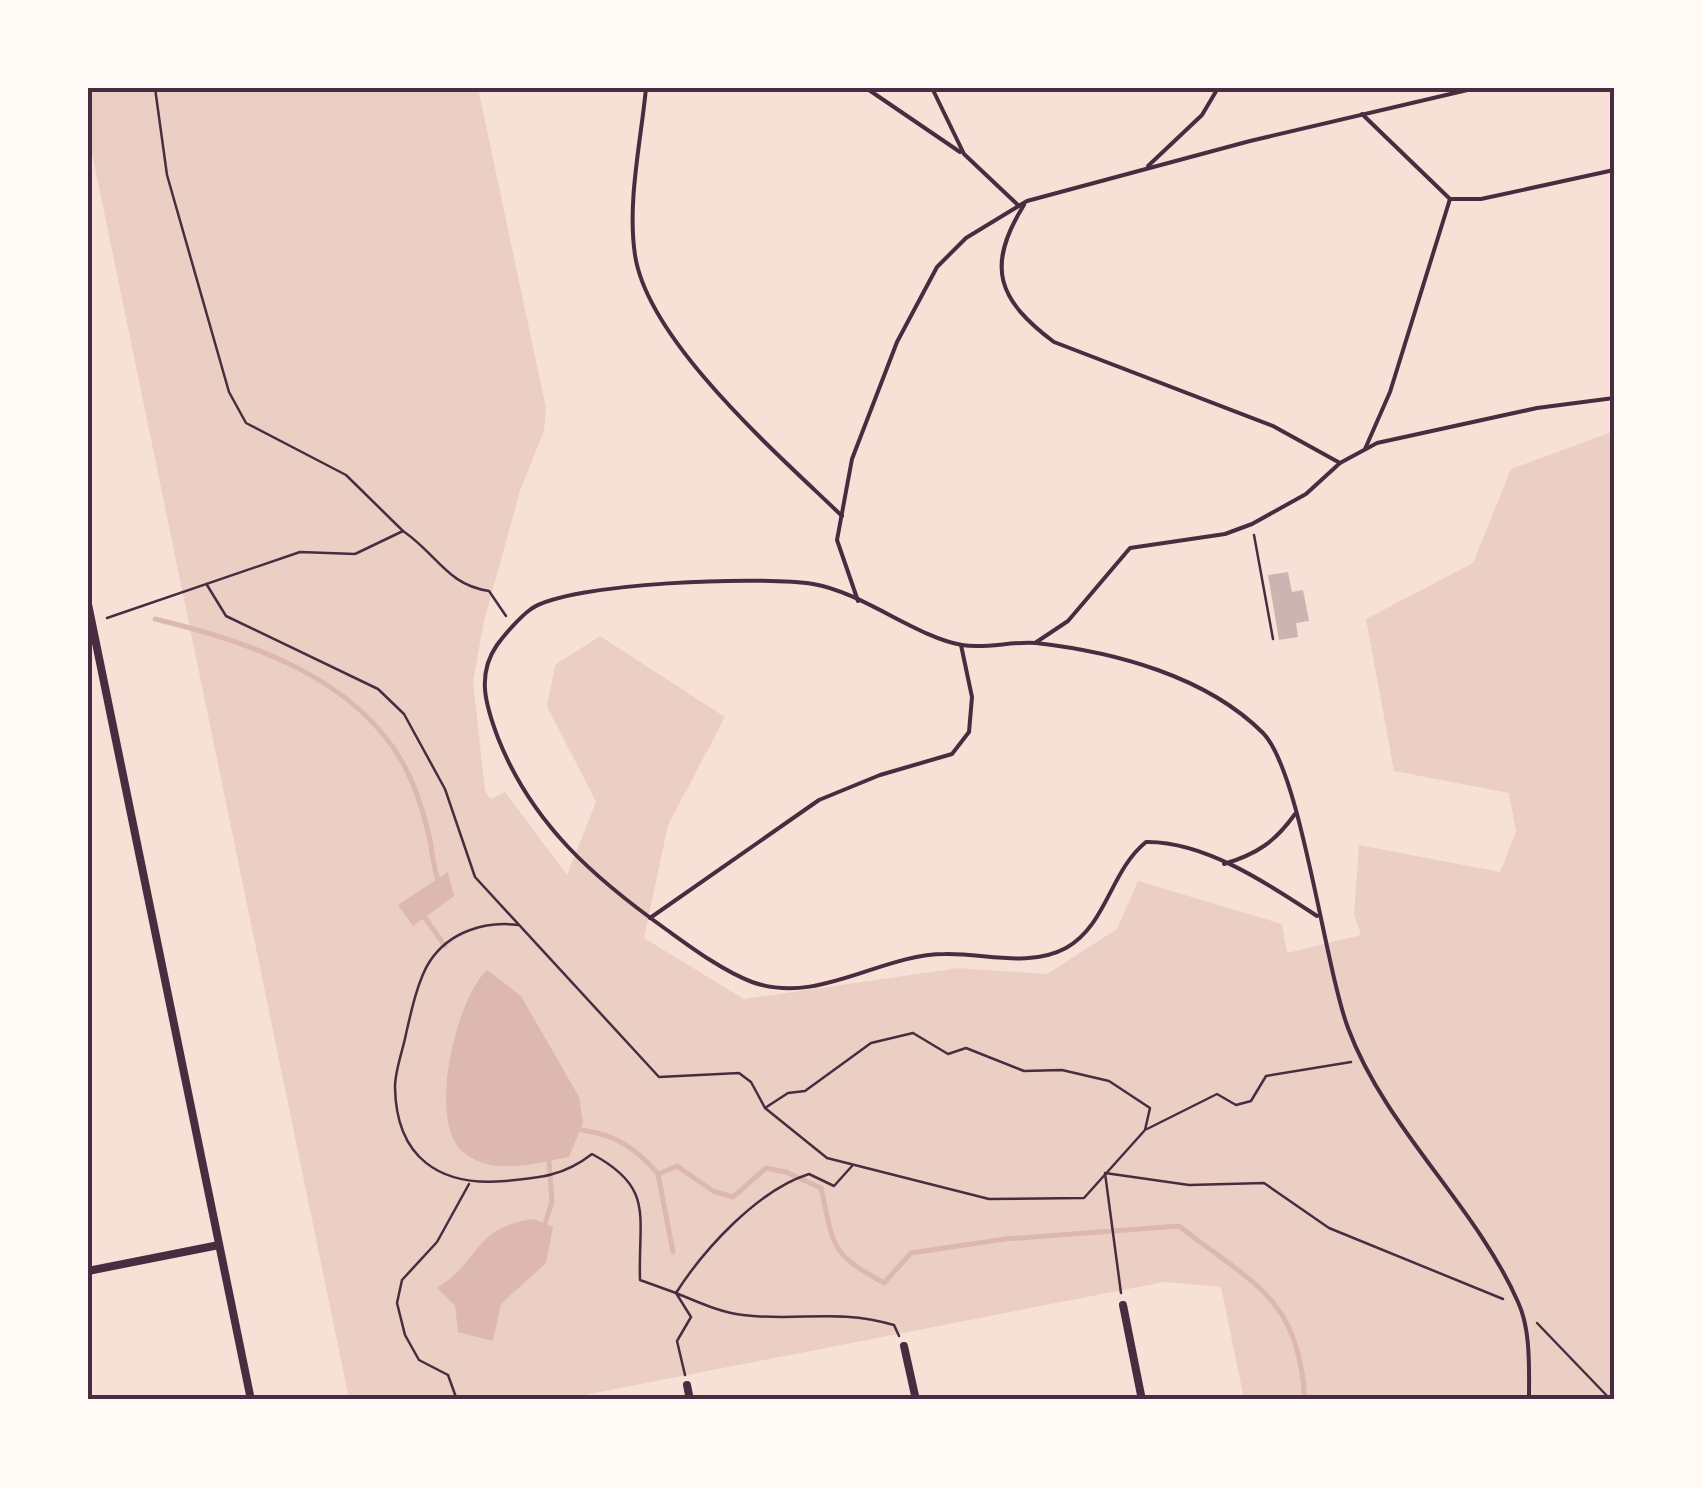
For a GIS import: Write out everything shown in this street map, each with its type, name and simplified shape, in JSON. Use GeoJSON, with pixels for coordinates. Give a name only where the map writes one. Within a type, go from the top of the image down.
{"type":"FeatureCollection","features":[{"type":"Feature","properties":{"kind":"street"},"geometry":{"type":"LineString","coordinates":[[88,604],[251,1400]]}},
{"type":"Feature","properties":{"kind":"street"},"geometry":{"type":"LineString","coordinates":[[88,1271],[219,1245]]}},
{"type":"Feature","properties":{"kind":"street"},"geometry":{"type":"LineString","coordinates":[[1123,1305],[1142,1400]]}},
{"type":"Feature","properties":{"kind":"street"},"geometry":{"type":"LineString","coordinates":[[904,1346],[916,1400]]}},
{"type":"Feature","properties":{"kind":"street"},"geometry":{"type":"LineString","coordinates":[[687,1386],[690,1400]]}},
{"type":"Feature","properties":{"kind":"lane"},"geometry":{"type":"LineString","coordinates":[[646,88],[632,225],[635,258],[645,288],[670,329],[741,419],[842,516]]}},
{"type":"Feature","properties":{"kind":"lane"},"geometry":{"type":"LineString","coordinates":[[866,88],[964,154],[1020,206]]}},
{"type":"Feature","properties":{"kind":"lane"},"geometry":{"type":"LineString","coordinates":[[932,88],[964,154]]}},
{"type":"Feature","properties":{"kind":"lane"},"geometry":{"type":"LineString","coordinates":[[1144,169],[1202,115],[1218,88]]}},
{"type":"Feature","properties":{"kind":"lane"},"geometry":{"type":"LineString","coordinates":[[858,601],[838,540],[852,459],[897,342],[938,267],[966,238],[1027,201],[1476,88]]}},
{"type":"Feature","properties":{"kind":"lane"},"geometry":{"type":"LineString","coordinates":[[1362,114],[1450,199],[1481,199],[1614,170]]}},
{"type":"Feature","properties":{"kind":"lane"},"geometry":{"type":"LineString","coordinates":[[1365,450],[1390,392],[1450,199]]}},
{"type":"Feature","properties":{"kind":"lane"},"geometry":{"type":"LineString","coordinates":[[1027,201],[1005,236],[999,272],[1009,298],[1027,321],[1054,342],[1273,426],[1340,463]]}},
{"type":"Feature","properties":{"kind":"lane"},"geometry":{"type":"LineString","coordinates":[[1035,643],[1068,621],[1130,548],[1224,534],[1252,524],[1306,494],[1340,463],[1378,442],[1537,408],[1614,398]]}},
{"type":"Feature","properties":{"kind":"lane"},"geometry":{"type":"LineString","coordinates":[[1317,916],[1274,888],[1224,864],[1167,841],[1146,842],[1116,875],[1090,930],[1066,948],[1035,960],[994,955],[914,956],[853,978],[801,987],[754,983],[650,918],[575,858],[540,819],[509,765],[488,711],[483,673],[497,644],[531,609],[560,597],[691,583],[816,584],[961,645],[1035,643],[1202,685],[1268,736],[1296,813],[1317,916],[1348,1030],[1362,1060],[1520,1306],[1529,1400]]}},
{"type":"Feature","properties":{"kind":"lane"},"geometry":{"type":"LineString","coordinates":[[650,918],[819,800],[880,775],[952,754],[968,732],[972,696],[961,645]]}},
{"type":"Feature","properties":{"kind":"lane"},"geometry":{"type":"LineString","coordinates":[[1224,864],[1252,856],[1276,840],[1296,813]]}},
{"type":"Feature","properties":{"kind":"path"},"geometry":{"type":"LineString","coordinates":[[154,88],[167,175],[229,392],[246,423],[346,475],[403,531],[426,547],[448,575],[466,588],[489,591],[514,628]]}},
{"type":"Feature","properties":{"kind":"path"},"geometry":{"type":"LineString","coordinates":[[1252,524],[1273,639]]}},
{"type":"Feature","properties":{"kind":"path"},"geometry":{"type":"LineString","coordinates":[[89,622],[300,552],[355,554],[403,531]]}},
{"type":"Feature","properties":{"kind":"path"},"geometry":{"type":"LineString","coordinates":[[207,585],[226,616],[378,689],[404,714],[445,788],[475,877],[659,1077],[739,1072],[751,1082],[764,1108],[827,1158],[989,1199],[1084,1198],[1145,1130],[1217,1094],[1236,1105],[1251,1101],[1266,1076],[1362,1060]]}},
{"type":"Feature","properties":{"kind":"path"},"geometry":{"type":"LineString","coordinates":[[519,925],[489,922],[446,946],[430,961],[410,1018],[395,1086],[405,1133],[433,1172],[469,1184],[550,1177],[572,1169],[592,1154],[625,1172],[639,1199],[640,1280],[723,1312],[748,1316],[856,1314],[894,1325],[904,1346]]}},
{"type":"Feature","properties":{"kind":"path"},"geometry":{"type":"LineString","coordinates":[[764,1108],[788,1093],[805,1091],[871,1043],[913,1033],[948,1054],[966,1048],[1024,1072],[1062,1070],[1109,1082],[1150,1108],[1145,1130]]}},
{"type":"Feature","properties":{"kind":"path"},"geometry":{"type":"LineString","coordinates":[[676,1292],[699,1257],[744,1216],[798,1178],[810,1174],[834,1186],[852,1166]]}},
{"type":"Feature","properties":{"kind":"path"},"geometry":{"type":"LineString","coordinates":[[1106,1173],[1189,1185],[1264,1183],[1329,1228],[1520,1306],[1611,1400]]}},
{"type":"Feature","properties":{"kind":"path"},"geometry":{"type":"LineString","coordinates":[[1106,1173],[1123,1305]]}},
{"type":"Feature","properties":{"kind":"path"},"geometry":{"type":"LineString","coordinates":[[457,1400],[448,1375],[419,1360],[405,1334],[396,1303],[402,1280],[437,1242],[469,1184]]}},
{"type":"Feature","properties":{"kind":"path"},"geometry":{"type":"LineString","coordinates":[[676,1292],[691,1317],[677,1341],[687,1386]]}},
{"type":"Feature","properties":{"kind":"shaded area"},"geometry":{"type":"Polygon","coordinates":[[[88,88],[478,88],[546,408],[544,431],[520,491],[484,621],[473,682],[485,790],[490,799],[505,792],[567,875],[596,802],[547,706],[555,665],[600,636],[725,717],[668,825],[644,938],[744,999],[958,968],[1047,974],[1117,929],[1138,881],[1282,924],[1287,953],[1361,935],[1354,915],[1359,845],[1500,872],[1516,832],[1509,793],[1394,771],[1366,619],[1473,563],[1511,469],[1614,431],[1614,1399],[1244,1399],[1221,1287],[1164,1282],[564,1399],[349,1399],[88,134],[88,88]]]}},
{"type":"Feature","properties":{"kind":"shaded area"},"geometry":{"type":"Polygon","coordinates":[[[448,872],[454,896],[413,926],[398,905],[448,872]]]}},
{"type":"Feature","properties":{"kind":"shaded area"},"geometry":{"type":"Polygon","coordinates":[[[487,970],[521,996],[579,1097],[583,1123],[569,1157],[529,1165],[487,1164],[463,1152],[452,1136],[446,1087],[450,1059],[465,1005],[487,970]]]}},
{"type":"Feature","properties":{"kind":"shaded area"},"geometry":{"type":"Polygon","coordinates":[[[534,1219],[553,1227],[546,1263],[501,1304],[493,1341],[458,1332],[455,1306],[437,1288],[499,1229],[534,1219]]]}},
{"type":"Feature","properties":{"kind":"building"},"geometry":{"type":"Polygon","coordinates":[[[1288,572],[1292,592],[1303,590],[1309,621],[1296,623],[1298,637],[1279,640],[1268,575],[1288,572]]]}},
{"type":"Feature","properties":{"kind":"waterway"},"geometry":{"type":"LineString","coordinates":[[155,619],[263,652],[330,687],[359,709],[385,736],[409,774],[424,816],[440,884]]}},
{"type":"Feature","properties":{"kind":"waterway"},"geometry":{"type":"LineString","coordinates":[[425,918],[445,946]]}},
{"type":"Feature","properties":{"kind":"waterway"},"geometry":{"type":"LineString","coordinates":[[582,1130],[624,1144],[658,1174],[677,1166],[713,1191],[733,1197],[766,1168],[786,1172],[821,1188],[837,1246],[853,1264],[884,1283],[911,1253],[1005,1239],[1179,1226],[1250,1280],[1282,1315],[1301,1365],[1305,1400]]}},
{"type":"Feature","properties":{"kind":"waterway"},"geometry":{"type":"LineString","coordinates":[[545,1223],[552,1202],[549,1161]]}},
{"type":"Feature","properties":{"kind":"waterway"},"geometry":{"type":"LineString","coordinates":[[658,1174],[673,1252]]}}]}
